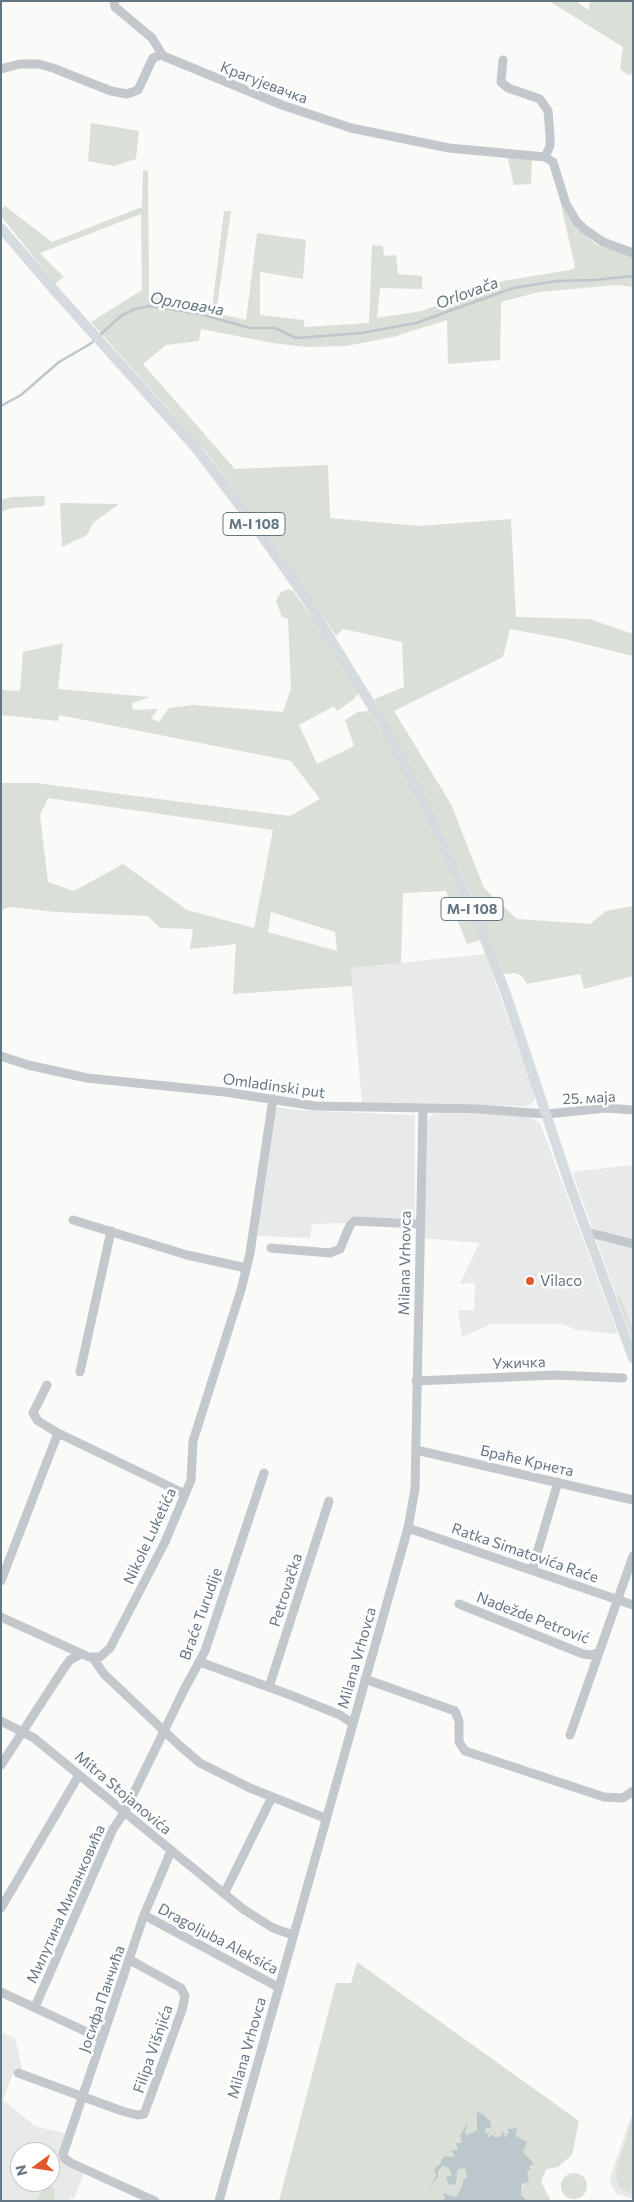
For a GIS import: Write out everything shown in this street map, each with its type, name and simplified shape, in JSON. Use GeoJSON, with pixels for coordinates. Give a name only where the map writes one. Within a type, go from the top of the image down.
{"type":"FeatureCollection","features":[{"type":"Feature","properties":{"kind":"main road","name":"M-I 108"},"geometry":{"type":"LineString","coordinates":[[1,228],[195,447],[250,519],[303,594],[380,719],[427,810],[481,929],[506,994],[587,1232],[633,1358]]}},
{"type":"Feature","properties":{"kind":"street"},"geometry":{"type":"LineString","coordinates":[[114,1],[115,8],[152,38],[163,56]]}},
{"type":"Feature","properties":{"kind":"street"},"geometry":{"type":"LineString","coordinates":[[1,69],[20,64],[39,64],[111,92],[127,94],[135,92],[140,86],[155,56],[163,56]]}},
{"type":"Feature","properties":{"kind":"street","name":"Крагујевачка"},"geometry":{"type":"LineString","coordinates":[[163,56],[282,105],[351,128],[449,148],[545,157]]}},
{"type":"Feature","properties":{"kind":"street"},"geometry":{"type":"LineString","coordinates":[[503,60],[501,82],[508,88],[540,99],[548,111],[550,140],[545,157],[553,162],[566,204],[577,222],[603,242],[633,253]]}},
{"type":"Feature","properties":{"kind":"street","name":"Omladinski put"},"geometry":{"type":"LineString","coordinates":[[1,1056],[28,1065],[87,1078],[273,1099],[300,1105],[478,1109],[547,1114]]}},
{"type":"Feature","properties":{"kind":"street","name":"Nikole Luketića"},"geometry":{"type":"LineString","coordinates":[[94,1658],[104,1655],[110,1648],[165,1542],[191,1480],[193,1440],[246,1268],[273,1099]]}},
{"type":"Feature","properties":{"kind":"street","name":"25. маја"},"geometry":{"type":"LineString","coordinates":[[547,1114],[606,1108],[633,1110]]}},
{"type":"Feature","properties":{"kind":"street","name":"Milana Vrhovca"},"geometry":{"type":"LineString","coordinates":[[219,2201],[408,1528],[416,1488],[416,1381],[423,1109]]}},
{"type":"Feature","properties":{"kind":"street"},"geometry":{"type":"LineString","coordinates":[[72,1220],[187,1255],[246,1268]]}},
{"type":"Feature","properties":{"kind":"street"},"geometry":{"type":"LineString","coordinates":[[270,1248],[330,1253],[340,1248],[350,1225],[354,1221],[420,1224]]}},
{"type":"Feature","properties":{"kind":"street"},"geometry":{"type":"LineString","coordinates":[[80,1372],[111,1231]]}},
{"type":"Feature","properties":{"kind":"street"},"geometry":{"type":"LineString","coordinates":[[587,1232],[633,1244]]}},
{"type":"Feature","properties":{"kind":"street","name":"Ужичка"},"geometry":{"type":"LineString","coordinates":[[416,1381],[556,1375],[623,1378]]}},
{"type":"Feature","properties":{"kind":"street"},"geometry":{"type":"LineString","coordinates":[[47,1385],[35,1406],[34,1418],[58,1433],[186,1494]]}},
{"type":"Feature","properties":{"kind":"street"},"geometry":{"type":"LineString","coordinates":[[1,1581],[58,1433]]}},
{"type":"Feature","properties":{"kind":"street","name":"Браће Крнета"},"geometry":{"type":"LineString","coordinates":[[416,1450],[633,1500]]}},
{"type":"Feature","properties":{"kind":"street","name":"Braće Turudije"},"geometry":{"type":"LineString","coordinates":[[124,1813],[185,1688],[200,1662],[264,1473]]}},
{"type":"Feature","properties":{"kind":"street"},"geometry":{"type":"LineString","coordinates":[[532,1570],[558,1482]]}},
{"type":"Feature","properties":{"kind":"street","name":"Petrovačka"},"geometry":{"type":"LineString","coordinates":[[269,1687],[329,1501]]}},
{"type":"Feature","properties":{"kind":"street","name":"Ratka Simatovića Raće"},"geometry":{"type":"LineString","coordinates":[[408,1528],[633,1605]]}},
{"type":"Feature","properties":{"kind":"street"},"geometry":{"type":"LineString","coordinates":[[570,1735],[597,1653],[602,1648],[633,1556]]}},
{"type":"Feature","properties":{"kind":"street","name":"Nadežde Petrović"},"geometry":{"type":"LineString","coordinates":[[459,1604],[583,1654],[591,1655],[597,1653]]}},
{"type":"Feature","properties":{"kind":"street"},"geometry":{"type":"LineString","coordinates":[[1,1617],[81,1654],[94,1658],[104,1674],[164,1732],[200,1763],[272,1797],[326,1818]]}},
{"type":"Feature","properties":{"kind":"street"},"geometry":{"type":"LineString","coordinates":[[1,1765],[70,1660],[81,1654]]}},
{"type":"Feature","properties":{"kind":"street"},"geometry":{"type":"LineString","coordinates":[[200,1662],[340,1715],[352,1723]]}},
{"type":"Feature","properties":{"kind":"street"},"geometry":{"type":"LineString","coordinates":[[365,1679],[455,1711],[459,1721],[458,1734],[461,1747],[474,1754],[604,1797],[623,1798],[633,1791]]}},
{"type":"Feature","properties":{"kind":"street","name":"Mitra Stojanovića"},"geometry":{"type":"LineString","coordinates":[[1,1721],[34,1738],[224,1894],[273,1928],[293,1935]]}},
{"type":"Feature","properties":{"kind":"street"},"geometry":{"type":"LineString","coordinates":[[1,1908],[79,1774]]}},
{"type":"Feature","properties":{"kind":"street"},"geometry":{"type":"LineString","coordinates":[[224,1894],[272,1797]]}},
{"type":"Feature","properties":{"kind":"street","name":"Милутина Миланковића"},"geometry":{"type":"LineString","coordinates":[[35,2006],[113,1829],[124,1813]]}},
{"type":"Feature","properties":{"kind":"street","name":"Јосифа Панчића"},"geometry":{"type":"LineString","coordinates":[[155,2201],[64,2158],[64,2149],[84,2098],[144,1915],[171,1851]]}},
{"type":"Feature","properties":{"kind":"street","name":"Dragoljuba Aleksića"},"geometry":{"type":"LineString","coordinates":[[144,1915],[278,1987]]}},
{"type":"Feature","properties":{"kind":"street","name":"Filipa Višnjića"},"geometry":{"type":"LineString","coordinates":[[84,2098],[132,2114],[144,2114],[182,2010],[185,1996],[181,1988],[130,1960]]}},
{"type":"Feature","properties":{"kind":"street"},"geometry":{"type":"LineString","coordinates":[[1,1992],[35,2006],[102,2039]]}},
{"type":"Feature","properties":{"kind":"street"},"geometry":{"type":"LineString","coordinates":[[18,2073],[84,2098]]}},
{"type":"Feature","properties":{"kind":"shaded area"},"geometry":{"type":"Polygon","coordinates":[[[549,1],[576,1],[588,10],[591,1],[633,1],[633,74],[628,75],[620,69],[623,47],[549,1]]]}},
{"type":"Feature","properties":{"kind":"shaded area"},"geometry":{"type":"Polygon","coordinates":[[[91,123],[139,131],[136,159],[114,166],[88,161],[91,123]]]}},
{"type":"Feature","properties":{"kind":"shaded area"},"geometry":{"type":"Polygon","coordinates":[[[507,156],[532,158],[531,184],[514,185],[507,156]]]}},
{"type":"Feature","properties":{"kind":"shaded area"},"geometry":{"type":"Polygon","coordinates":[[[143,170],[148,171],[149,296],[212,309],[224,211],[231,211],[216,313],[246,320],[257,233],[306,240],[303,279],[260,272],[260,315],[304,320],[304,327],[369,323],[372,245],[383,246],[384,256],[396,255],[398,274],[422,276],[422,289],[380,288],[377,318],[422,311],[503,281],[570,270],[575,267],[561,205],[577,229],[597,245],[633,257],[633,287],[617,285],[539,292],[501,302],[500,360],[448,364],[447,320],[393,337],[346,346],[306,347],[273,343],[201,329],[199,341],[166,345],[143,364],[235,469],[328,465],[330,518],[420,526],[511,519],[516,617],[589,619],[633,634],[633,656],[569,640],[510,629],[503,657],[394,711],[451,804],[484,888],[517,919],[590,924],[606,911],[633,906],[633,976],[584,989],[580,974],[527,984],[522,976],[515,973],[504,974],[477,907],[438,823],[374,699],[404,687],[402,642],[343,629],[336,636],[270,538],[206,452],[91,322],[142,290],[141,214],[40,253],[64,277],[55,284],[1,216],[1,211],[5,206],[52,242],[142,207],[143,170]]]}},
{"type":"Feature","properties":{"kind":"shaded area"},"geometry":{"type":"Polygon","coordinates":[[[45,496],[44,506],[12,508],[1,512],[1,500],[12,497],[45,496]]]}},
{"type":"Feature","properties":{"kind":"shaded area"},"geometry":{"type":"Polygon","coordinates":[[[60,503],[119,504],[93,523],[87,535],[62,547],[60,503]]]}},
{"type":"Feature","properties":{"kind":"shaded area"},"geometry":{"type":"Polygon","coordinates":[[[289,589],[294,592],[359,693],[353,700],[337,711],[334,706],[299,725],[317,764],[354,746],[345,720],[358,712],[369,711],[393,752],[424,815],[481,940],[467,944],[446,891],[403,893],[401,963],[351,968],[352,986],[233,994],[236,944],[190,949],[193,929],[160,928],[148,916],[56,912],[11,907],[1,910],[1,783],[36,783],[290,816],[320,799],[291,761],[59,715],[58,721],[1,715],[1,690],[20,691],[23,652],[63,643],[58,689],[150,697],[132,703],[133,710],[158,709],[151,718],[159,722],[169,708],[193,705],[283,712],[291,688],[288,619],[282,617],[276,601],[281,592],[289,589]],[[48,798],[40,815],[48,882],[74,891],[123,864],[187,910],[254,928],[273,830],[48,798]],[[271,912],[268,932],[337,951],[335,932],[271,912]]]}},
{"type":"Feature","properties":{"kind":"shaded area"},"geometry":{"type":"Polygon","coordinates":[[[485,954],[534,1090],[535,1098],[532,1104],[525,1106],[362,1103],[350,968],[485,954]]]}},
{"type":"Feature","properties":{"kind":"shaded area"},"geometry":{"type":"Polygon","coordinates":[[[276,1107],[296,1110],[415,1115],[415,1219],[353,1217],[349,1218],[346,1223],[312,1224],[310,1238],[257,1236],[276,1107]]]}},
{"type":"Feature","properties":{"kind":"shaded area"},"geometry":{"type":"Polygon","coordinates":[[[434,1113],[521,1115],[540,1123],[618,1334],[576,1330],[563,1324],[492,1324],[462,1337],[458,1310],[474,1310],[475,1283],[460,1284],[479,1243],[423,1238],[425,1127],[429,1118],[434,1113]]]}},
{"type":"Feature","properties":{"kind":"shaded area"},"geometry":{"type":"Polygon","coordinates":[[[633,1165],[633,1342],[572,1172],[633,1165]]]}},
{"type":"Feature","properties":{"kind":"shaded area"},"geometry":{"type":"Polygon","coordinates":[[[616,1295],[620,1296],[633,1331],[633,1341],[616,1295]]]}},
{"type":"Feature","properties":{"kind":"shaded area"},"geometry":{"type":"Polygon","coordinates":[[[357,1962],[579,2121],[572,2155],[558,2167],[546,2169],[541,2182],[551,2201],[525,2201],[525,2198],[520,2196],[527,2171],[531,2170],[516,2136],[517,2128],[507,2129],[509,2132],[505,2138],[502,2131],[501,2136],[495,2137],[492,2134],[489,2138],[487,2136],[489,2134],[485,2133],[486,2127],[491,2128],[478,2112],[477,2130],[467,2135],[465,2132],[466,2124],[462,2144],[455,2144],[458,2150],[452,2150],[456,2158],[434,2169],[436,2176],[431,2184],[438,2177],[437,2172],[443,2166],[448,2168],[452,2175],[449,2185],[457,2170],[465,2168],[467,2178],[463,2179],[462,2187],[456,2198],[442,2193],[445,2198],[442,2201],[279,2201],[336,1983],[351,1983],[357,1962]]]}},
{"type":"Feature","properties":{"kind":"shaded area"},"geometry":{"type":"Polygon","coordinates":[[[1,2032],[15,2038],[23,2072],[15,2068],[3,2100],[35,2126],[67,2134],[61,2153],[84,2173],[74,2199],[71,2197],[70,2201],[1,2201],[1,2032]]]}},
{"type":"Feature","properties":{"kind":"shaded area"},"geometry":{"type":"Polygon","coordinates":[[[633,2111],[633,2199],[617,2194],[610,2183],[633,2111]]]}},
{"type":"Feature","properties":{"kind":"shaded area"},"geometry":{"type":"Polygon","coordinates":[[[477,2112],[483,2114],[490,2121],[491,2128],[486,2128],[485,2133],[490,2133],[487,2136],[489,2137],[492,2134],[495,2137],[501,2136],[502,2130],[505,2137],[509,2132],[507,2129],[517,2128],[516,2136],[527,2142],[523,2152],[534,2164],[529,2166],[531,2170],[527,2171],[529,2182],[522,2184],[521,2196],[525,2198],[525,2201],[442,2201],[445,2198],[442,2193],[456,2197],[462,2187],[463,2179],[467,2178],[465,2168],[457,2170],[456,2184],[449,2185],[446,2177],[452,2175],[448,2168],[443,2166],[438,2171],[438,2177],[429,2187],[436,2176],[434,2169],[441,2163],[441,2160],[445,2156],[455,2157],[451,2150],[458,2150],[455,2143],[462,2143],[460,2136],[468,2122],[465,2132],[467,2135],[477,2130],[477,2112]]]}},
{"type":"Feature","properties":{"kind":"shaded area"},"geometry":{"type":"Polygon","coordinates":[[[633,2116],[633,2185],[630,2194],[619,2187],[615,2175],[633,2116]]]}},
{"type":"Feature","properties":{"kind":"shaded area"},"geometry":{"type":"Polygon","coordinates":[[[574,2173],[583,2177],[587,2186],[583,2195],[574,2199],[565,2195],[561,2186],[565,2177],[574,2173]]]}},
{"type":"Feature","properties":{"kind":"shaded area"},"geometry":{"type":"Polygon","coordinates":[[[42,2192],[55,2192],[54,2201],[35,2201],[42,2192]]]}},
{"type":"Feature","properties":{"kind":"waterway","name":"Orlovača"},"geometry":{"type":"LineString","coordinates":[[100,335],[122,315],[135,309],[150,306],[200,314],[250,328],[275,328],[296,338],[362,333],[416,323],[513,288],[557,281],[633,276]]}},
{"type":"Feature","properties":{"kind":"waterway","name":"Орловача"},"geometry":{"type":"LineString","coordinates":[[1,406],[21,395],[59,362],[96,339]]}},
{"type":"Feature","properties":{"kind":"place","name":"Vilaco"},"geometry":{"type":"Point","coordinates":[530,1281]}}]}
